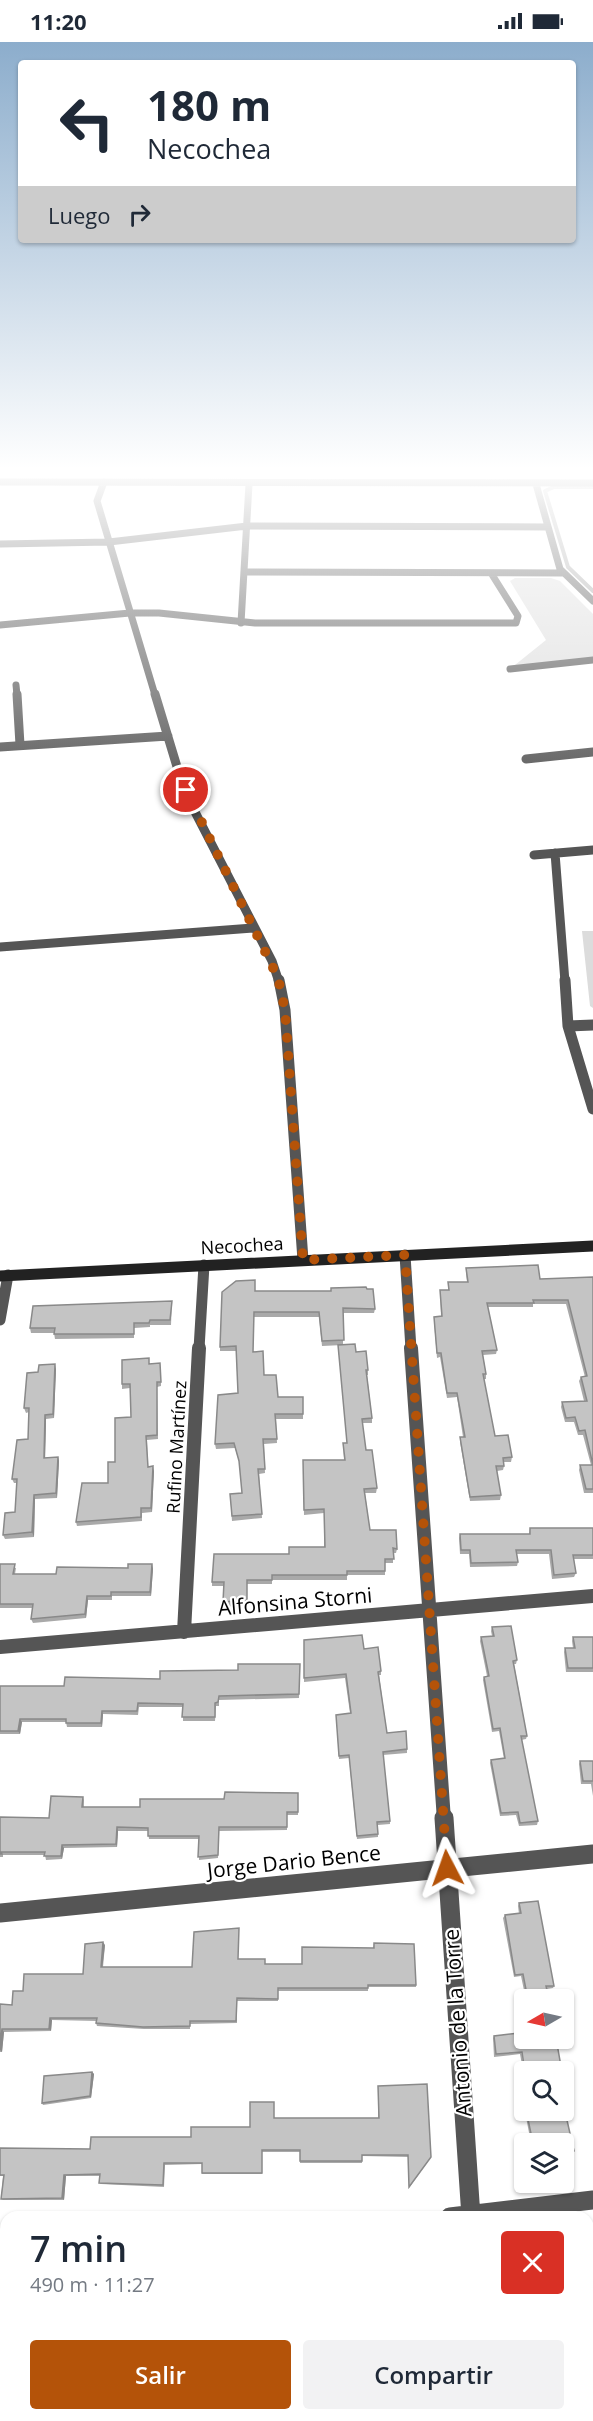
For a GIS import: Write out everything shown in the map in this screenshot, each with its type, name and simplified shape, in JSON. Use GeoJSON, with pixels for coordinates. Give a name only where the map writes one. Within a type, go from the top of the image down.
{"type":"FeatureCollection","features":[{"type":"Feature","properties":{"kind":"main road","name":"Necochea"},"geometry":{"type":"LineString","coordinates":[[4,1275],[593,1246]]}},
{"type":"Feature","properties":{"kind":"street"},"geometry":{"type":"LineString","coordinates":[[121,581],[168,736],[194,810],[275,969],[285,1010],[303,1260]]}},
{"type":"Feature","properties":{"kind":"street"},"geometry":{"type":"LineString","coordinates":[[241,623],[243,581]]}},
{"type":"Feature","properties":{"kind":"street"},"geometry":{"type":"LineString","coordinates":[[0,625],[130,613],[159,613],[241,623],[504,625],[516,623],[518,616],[496,581]]}},
{"type":"Feature","properties":{"kind":"street"},"geometry":{"type":"LineString","coordinates":[[572,581],[593,601]]}},
{"type":"Feature","properties":{"kind":"street"},"geometry":{"type":"LineString","coordinates":[[510,669],[593,660]]}},
{"type":"Feature","properties":{"kind":"street"},"geometry":{"type":"LineString","coordinates":[[16,685],[20,746]]}},
{"type":"Feature","properties":{"kind":"street"},"geometry":{"type":"LineString","coordinates":[[0,747],[168,736]]}},
{"type":"Feature","properties":{"kind":"street"},"geometry":{"type":"LineString","coordinates":[[526,759],[593,752]]}},
{"type":"Feature","properties":{"kind":"street"},"geometry":{"type":"LineString","coordinates":[[534,855],[593,850]]}},
{"type":"Feature","properties":{"kind":"street"},"geometry":{"type":"LineString","coordinates":[[555,854],[567,1026],[593,1108]]}},
{"type":"Feature","properties":{"kind":"street"},"geometry":{"type":"LineString","coordinates":[[0,947],[253,928]]}},
{"type":"Feature","properties":{"kind":"street"},"geometry":{"type":"LineString","coordinates":[[567,1026],[593,1025]]}},
{"type":"Feature","properties":{"kind":"street","name":"Antonio de la Torre"},"geometry":{"type":"LineString","coordinates":[[405,1255],[471,2211]]}},
{"type":"Feature","properties":{"kind":"street","name":"Rufino Martínez"},"geometry":{"type":"LineString","coordinates":[[183,1632],[204,1265]]}},
{"type":"Feature","properties":{"kind":"street"},"geometry":{"type":"LineString","coordinates":[[0,1320],[4,1275]]}},
{"type":"Feature","properties":{"kind":"street","name":"Alfonsina Storni"},"geometry":{"type":"LineString","coordinates":[[0,1647],[593,1596]]}},
{"type":"Feature","properties":{"kind":"street","name":"Jorge Dario Bence"},"geometry":{"type":"LineString","coordinates":[[0,1913],[593,1854]]}},
{"type":"Feature","properties":{"kind":"street"},"geometry":{"type":"LineString","coordinates":[[509,2211],[593,2200]]}},
{"type":"Feature","properties":{"kind":"shaded area"},"geometry":{"type":"Polygon","coordinates":[[[510,581],[560,581],[593,614],[593,660],[510,669],[546,640],[510,581]]]}},
{"type":"Feature","properties":{"kind":"shaded area"},"geometry":{"type":"Polygon","coordinates":[[[582,931],[593,931],[593,1008],[590,1006],[582,931]]]}},
{"type":"Feature","properties":{"kind":"building"},"geometry":{"type":"Polygon","coordinates":[[[538,1265],[540,1279],[593,1277],[593,1465],[585,1430],[579,1431],[575,1417],[566,1418],[562,1402],[587,1401],[581,1377],[587,1376],[568,1300],[487,1303],[497,1350],[482,1351],[486,1374],[483,1374],[495,1436],[508,1435],[512,1457],[503,1458],[504,1466],[496,1466],[501,1495],[470,1497],[460,1437],[465,1437],[457,1393],[447,1393],[441,1353],[437,1353],[434,1317],[442,1316],[440,1290],[449,1290],[448,1282],[468,1282],[466,1268],[538,1265]]]}},
{"type":"Feature","properties":{"kind":"building"},"geometry":{"type":"Polygon","coordinates":[[[255,1280],[255,1291],[331,1291],[331,1288],[366,1287],[373,1289],[375,1309],[343,1308],[344,1340],[322,1341],[319,1312],[254,1312],[253,1352],[263,1351],[264,1375],[276,1375],[278,1397],[303,1397],[303,1414],[275,1414],[277,1439],[263,1439],[265,1469],[258,1469],[262,1514],[232,1516],[230,1494],[242,1493],[239,1461],[234,1443],[215,1444],[218,1395],[238,1393],[236,1346],[220,1347],[222,1292],[236,1281],[255,1280]]]}},
{"type":"Feature","properties":{"kind":"building"},"geometry":{"type":"Polygon","coordinates":[[[172,1301],[170,1320],[134,1323],[134,1334],[54,1334],[55,1328],[30,1328],[33,1306],[172,1301]]]}},
{"type":"Feature","properties":{"kind":"building"},"geometry":{"type":"Polygon","coordinates":[[[355,1344],[356,1352],[366,1351],[372,1418],[362,1419],[366,1450],[372,1450],[377,1488],[364,1489],[370,1530],[396,1530],[397,1549],[393,1548],[394,1559],[385,1559],[385,1571],[347,1571],[347,1575],[272,1575],[272,1580],[247,1580],[247,1600],[223,1602],[224,1582],[212,1582],[214,1554],[289,1554],[289,1547],[325,1547],[324,1509],[304,1510],[303,1460],[345,1460],[343,1443],[347,1443],[338,1345],[355,1344]]]}},
{"type":"Feature","properties":{"kind":"building"},"geometry":{"type":"Polygon","coordinates":[[[149,1358],[149,1364],[160,1363],[161,1382],[157,1382],[157,1435],[146,1436],[148,1467],[153,1466],[151,1508],[141,1508],[141,1517],[76,1522],[82,1483],[108,1483],[108,1462],[115,1462],[115,1418],[131,1417],[130,1384],[122,1384],[122,1360],[149,1358]]]}},
{"type":"Feature","properties":{"kind":"building"},"geometry":{"type":"Polygon","coordinates":[[[55,1364],[53,1414],[45,1415],[44,1458],[58,1457],[56,1493],[34,1495],[32,1532],[3,1535],[5,1513],[15,1512],[17,1479],[12,1479],[17,1440],[28,1439],[29,1408],[24,1408],[27,1373],[38,1372],[39,1365],[55,1364]]]}},
{"type":"Feature","properties":{"kind":"building"},"geometry":{"type":"Polygon","coordinates":[[[580,1465],[593,1465],[593,1489],[586,1489],[580,1465]]]}},
{"type":"Feature","properties":{"kind":"building"},"geometry":{"type":"Polygon","coordinates":[[[530,1528],[593,1528],[593,1555],[573,1555],[576,1573],[554,1575],[551,1550],[516,1550],[518,1562],[471,1563],[470,1550],[461,1550],[460,1534],[530,1534],[530,1528]]]}},
{"type":"Feature","properties":{"kind":"building"},"geometry":{"type":"Polygon","coordinates":[[[0,1564],[15,1564],[13,1574],[56,1574],[57,1567],[128,1568],[128,1564],[152,1564],[150,1592],[111,1592],[111,1596],[87,1596],[85,1614],[31,1619],[33,1604],[0,1604],[0,1564]]]}},
{"type":"Feature","properties":{"kind":"building"},"geometry":{"type":"Polygon","coordinates":[[[511,1626],[517,1660],[513,1661],[527,1736],[521,1736],[538,1821],[520,1823],[518,1812],[501,1813],[491,1760],[505,1758],[500,1728],[493,1729],[484,1677],[489,1676],[481,1637],[494,1636],[492,1627],[511,1626]]]}},
{"type":"Feature","properties":{"kind":"building"},"geometry":{"type":"Polygon","coordinates":[[[362,1635],[364,1649],[378,1647],[381,1671],[378,1672],[387,1733],[406,1731],[407,1749],[383,1752],[390,1821],[377,1822],[378,1834],[357,1836],[349,1755],[339,1756],[336,1715],[351,1713],[346,1674],[304,1678],[304,1640],[362,1635]]]}},
{"type":"Feature","properties":{"kind":"building"},"geometry":{"type":"Polygon","coordinates":[[[573,1637],[593,1637],[593,1668],[568,1668],[565,1648],[575,1648],[573,1637]]]}},
{"type":"Feature","properties":{"kind":"building"},"geometry":{"type":"Polygon","coordinates":[[[238,1664],[300,1664],[299,1694],[219,1696],[218,1702],[215,1703],[215,1717],[182,1717],[183,1704],[138,1703],[137,1711],[102,1711],[101,1723],[66,1723],[66,1719],[20,1719],[18,1731],[0,1731],[0,1686],[64,1686],[65,1677],[160,1679],[160,1671],[238,1670],[238,1664]]]}},
{"type":"Feature","properties":{"kind":"building"},"geometry":{"type":"Polygon","coordinates":[[[580,1761],[593,1761],[593,1781],[583,1781],[580,1761]]]}},
{"type":"Feature","properties":{"kind":"building"},"geometry":{"type":"Polygon","coordinates":[[[225,1792],[298,1793],[298,1812],[287,1812],[287,1827],[219,1827],[218,1855],[198,1857],[199,1836],[148,1836],[148,1828],[117,1827],[116,1844],[62,1845],[61,1856],[44,1856],[45,1852],[1,1852],[0,1854],[0,1817],[49,1818],[51,1796],[83,1797],[82,1807],[140,1807],[140,1799],[224,1799],[225,1792]]]}},
{"type":"Feature","properties":{"kind":"building"},"geometry":{"type":"Polygon","coordinates":[[[538,1901],[554,1986],[546,1986],[547,1989],[526,1989],[523,1974],[515,1975],[505,1915],[521,1913],[519,1903],[538,1901]]]}},
{"type":"Feature","properties":{"kind":"building"},"geometry":{"type":"Polygon","coordinates":[[[239,1928],[238,1959],[265,1959],[265,1964],[302,1964],[302,1947],[374,1948],[374,1943],[414,1944],[416,1985],[368,1985],[368,1988],[278,1988],[278,1999],[237,1998],[236,2021],[190,2021],[190,2026],[143,2027],[96,2023],[97,2018],[50,2018],[49,2029],[2,2029],[0,2047],[0,2004],[12,2005],[13,1991],[23,1991],[24,1974],[83,1974],[85,1944],[103,1942],[101,1967],[192,1967],[194,1932],[239,1928]]]}},
{"type":"Feature","properties":{"kind":"building"},"geometry":{"type":"Polygon","coordinates":[[[514,2034],[514,2049],[558,2049],[560,2061],[523,2061],[522,2052],[496,2054],[494,2036],[514,2034]]]}},
{"type":"Feature","properties":{"kind":"building"},"geometry":{"type":"Polygon","coordinates":[[[92,2072],[90,2096],[42,2103],[44,2076],[92,2072]]]}},
{"type":"Feature","properties":{"kind":"building"},"geometry":{"type":"Polygon","coordinates":[[[427,2084],[431,2157],[409,2187],[408,2155],[362,2155],[362,2161],[300,2161],[300,2150],[262,2150],[262,2173],[202,2173],[202,2163],[164,2163],[163,2185],[99,2183],[100,2174],[64,2175],[62,2198],[1,2199],[4,2175],[0,2175],[0,2148],[90,2149],[91,2137],[191,2137],[191,2127],[250,2127],[250,2102],[274,2102],[274,2118],[379,2118],[378,2086],[427,2084]]]}},
{"type":"Feature","properties":{"kind":"building"},"geometry":{"type":"Polygon","coordinates":[[[528,2121],[567,2121],[570,2133],[531,2133],[528,2121]]]}},
{"type":"Feature","properties":{"kind":"waterway"},"geometry":{"type":"LineString","coordinates":[[583,581],[593,591]]}},
{"type":"Feature","properties":{"kind":"route"},"geometry":{"type":"LineString","coordinates":[[186,790],[253,928],[272,961],[278,978],[285,1010],[303,1260],[405,1255],[447,1868]]}}]}
